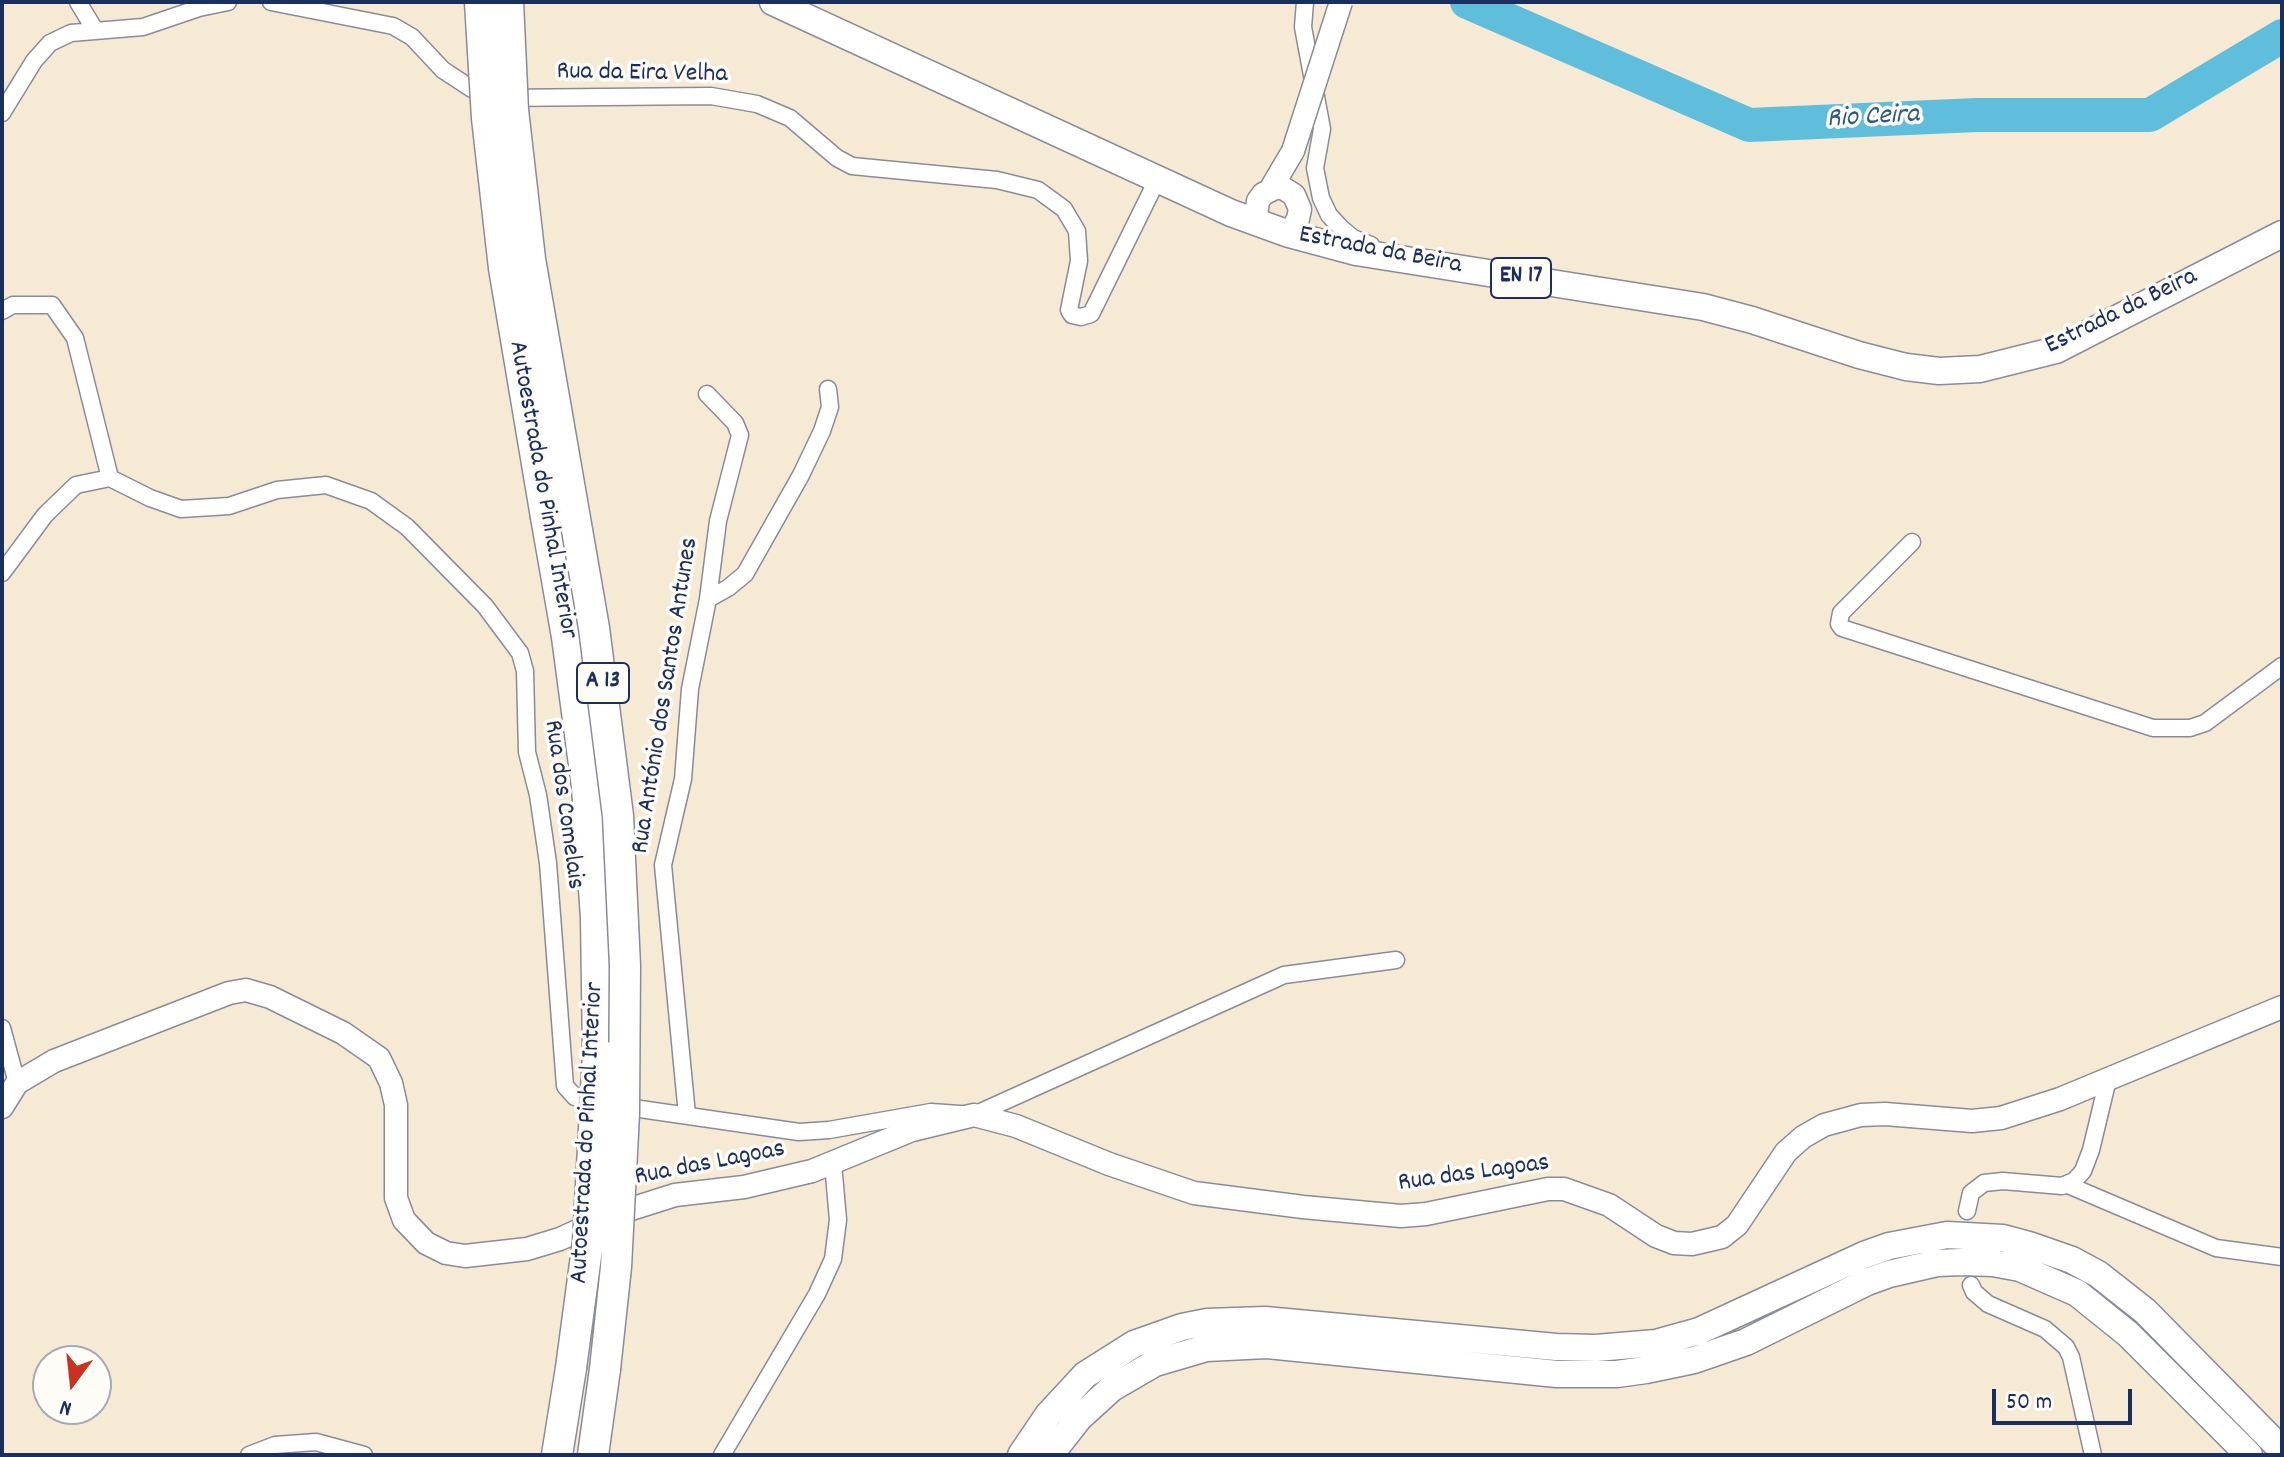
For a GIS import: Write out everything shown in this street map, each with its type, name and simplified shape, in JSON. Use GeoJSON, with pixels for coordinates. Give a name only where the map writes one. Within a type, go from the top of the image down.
{"type":"FeatureCollection","features":[{"type":"Feature","properties":{"kind":"highway","name":"Autoestrada do Pinhal Interior"},"geometry":{"type":"LineString","coordinates":[[480,2],[487,118],[504,268],[567,637],[593,858],[598,983],[588,1241],[557,1455]]}},
{"type":"Feature","properties":{"kind":"highway","name":"Autoestrada do Pinhal Interior"},"geometry":{"type":"LineString","coordinates":[[508,2],[513,110],[530,259],[606,706],[620,845],[625,966],[624,1114],[616,1267],[593,1455]]}},
{"type":"Feature","properties":{"kind":"main road","name":"Estrada da Beira"},"geometry":{"type":"LineString","coordinates":[[773,2],[1157,180],[1255,223],[1289,234],[1340,249],[1703,307],[1906,367],[1980,369],[2056,350],[2282,234]]}},
{"type":"Feature","properties":{"kind":"main road"},"geometry":{"type":"LineString","coordinates":[[1021,1455],[1048,1415],[1085,1375],[1134,1344],[1182,1327],[1221,1320],[1265,1320],[1556,1347],[1596,1348],[1656,1343],[1699,1331],[1864,1255],[1902,1243],[1947,1235],[2003,1238],[2039,1247],[2098,1274],[2145,1311],[2282,1450]]}},
{"type":"Feature","properties":{"kind":"main road"},"geometry":{"type":"LineString","coordinates":[[1050,1455],[1079,1418],[1112,1388],[1155,1363],[1206,1348],[1267,1345],[1557,1374],[1590,1375],[1646,1370],[1732,1347],[1889,1274],[1937,1263],[1962,1262],[2020,1268],[2077,1293],[2128,1334],[2249,1455]]}},
{"type":"Feature","properties":{"kind":"street"},"geometry":{"type":"LineString","coordinates":[[78,2],[95,30]]}},
{"type":"Feature","properties":{"kind":"street"},"geometry":{"type":"LineString","coordinates":[[2,113],[34,61],[50,43],[71,33],[143,27],[199,8],[228,2]]}},
{"type":"Feature","properties":{"kind":"street","name":"Rua da Eira Velha"},"geometry":{"type":"LineString","coordinates":[[271,2],[393,26],[412,37],[443,70],[472,89],[499,98],[711,96],[757,104],[790,118],[837,158],[852,166],[997,180],[1038,190],[1064,209],[1077,231],[1079,261],[1069,310],[1072,315],[1081,317],[1091,314],[1157,180]]}},
{"type":"Feature","properties":{"kind":"street"},"geometry":{"type":"LineString","coordinates":[[1305,2],[1303,27],[1322,129],[1315,168],[1321,198],[1329,215],[1353,238],[1410,261]]}},
{"type":"Feature","properties":{"kind":"street"},"geometry":{"type":"LineString","coordinates":[[1255,223],[1258,201],[1293,151],[1341,2]]}},
{"type":"Feature","properties":{"kind":"street"},"geometry":{"type":"LineString","coordinates":[[1289,234],[1298,219],[1293,151]]}},
{"type":"Feature","properties":{"kind":"street"},"geometry":{"type":"LineString","coordinates":[[1231,213],[1266,192],[1283,188],[1297,202],[1313,229],[1340,249]]}},
{"type":"Feature","properties":{"kind":"street"},"geometry":{"type":"LineString","coordinates":[[2,311],[13,305],[52,305],[75,338],[110,478],[76,485],[45,515],[2,573]]}},
{"type":"Feature","properties":{"kind":"street"},"geometry":{"type":"LineString","coordinates":[[708,599],[745,574],[822,431],[830,407],[828,389]]}},
{"type":"Feature","properties":{"kind":"street","name":"Rua António dos Santos Antunes"},"geometry":{"type":"LineString","coordinates":[[687,1115],[663,865],[683,779],[690,689],[708,599],[718,521],[740,435],[735,423],[707,394]]}},
{"type":"Feature","properties":{"kind":"street","name":"Rua dos Comelais"},"geometry":{"type":"LineString","coordinates":[[110,478],[181,509],[229,506],[277,490],[326,485],[371,501],[407,527],[485,606],[520,653],[525,671],[525,735],[544,826],[565,1086],[575,1097],[585,1101],[799,1132],[829,1130],[931,1112],[974,1115]]}},
{"type":"Feature","properties":{"kind":"street"},"geometry":{"type":"LineString","coordinates":[[1912,542],[1841,613],[1838,618],[1842,628],[2153,728],[2190,728],[2205,723],[2282,666]]}},
{"type":"Feature","properties":{"kind":"street"},"geometry":{"type":"LineString","coordinates":[[974,1115],[1284,975],[1396,960]]}},
{"type":"Feature","properties":{"kind":"street","name":"Rua das Lagoas"},"geometry":{"type":"LineString","coordinates":[[2,1107],[17,1083],[54,1061],[229,993],[246,990],[257,991],[343,1033],[379,1058],[391,1083],[396,1105],[396,1198],[404,1220],[426,1243],[446,1253],[465,1256],[527,1249],[560,1239],[612,1215],[675,1195],[777,1181],[833,1163],[912,1130],[974,1115],[1016,1126],[1169,1186],[1214,1196],[1401,1216],[1426,1214],[1548,1189],[1564,1189],[1609,1205],[1656,1236],[1674,1243],[1692,1244],[1722,1237],[1737,1225],[1786,1152],[1824,1125],[1861,1115],[1885,1114],[1972,1121],[2001,1118],[2060,1099],[2282,1007]]}},
{"type":"Feature","properties":{"kind":"street"},"geometry":{"type":"LineString","coordinates":[[2,1028],[17,1083]]}},
{"type":"Feature","properties":{"kind":"street"},"geometry":{"type":"LineString","coordinates":[[2068,1185],[2079,1176],[2089,1157],[2108,1079]]}},
{"type":"Feature","properties":{"kind":"street"},"geometry":{"type":"LineString","coordinates":[[722,1455],[817,1294],[833,1259],[838,1220],[833,1163]]}},
{"type":"Feature","properties":{"kind":"street"},"geometry":{"type":"LineString","coordinates":[[1967,1211],[1971,1193],[1984,1183],[2003,1181],[2068,1185],[2216,1248],[2282,1257]]}},
{"type":"Feature","properties":{"kind":"street"},"geometry":{"type":"LineString","coordinates":[[1971,1285],[1974,1292],[1988,1304],[2045,1329],[2066,1347],[2071,1357],[2093,1455]]}},
{"type":"Feature","properties":{"kind":"street"},"geometry":{"type":"LineString","coordinates":[[249,1455],[275,1445],[316,1442],[364,1455]]}},
{"type":"Feature","properties":{"kind":"waterway","name":"Rio Ceira"},"geometry":{"type":"LineString","coordinates":[[1467,2],[1749,125],[1977,115],[2150,115],[2282,36]]}}]}
